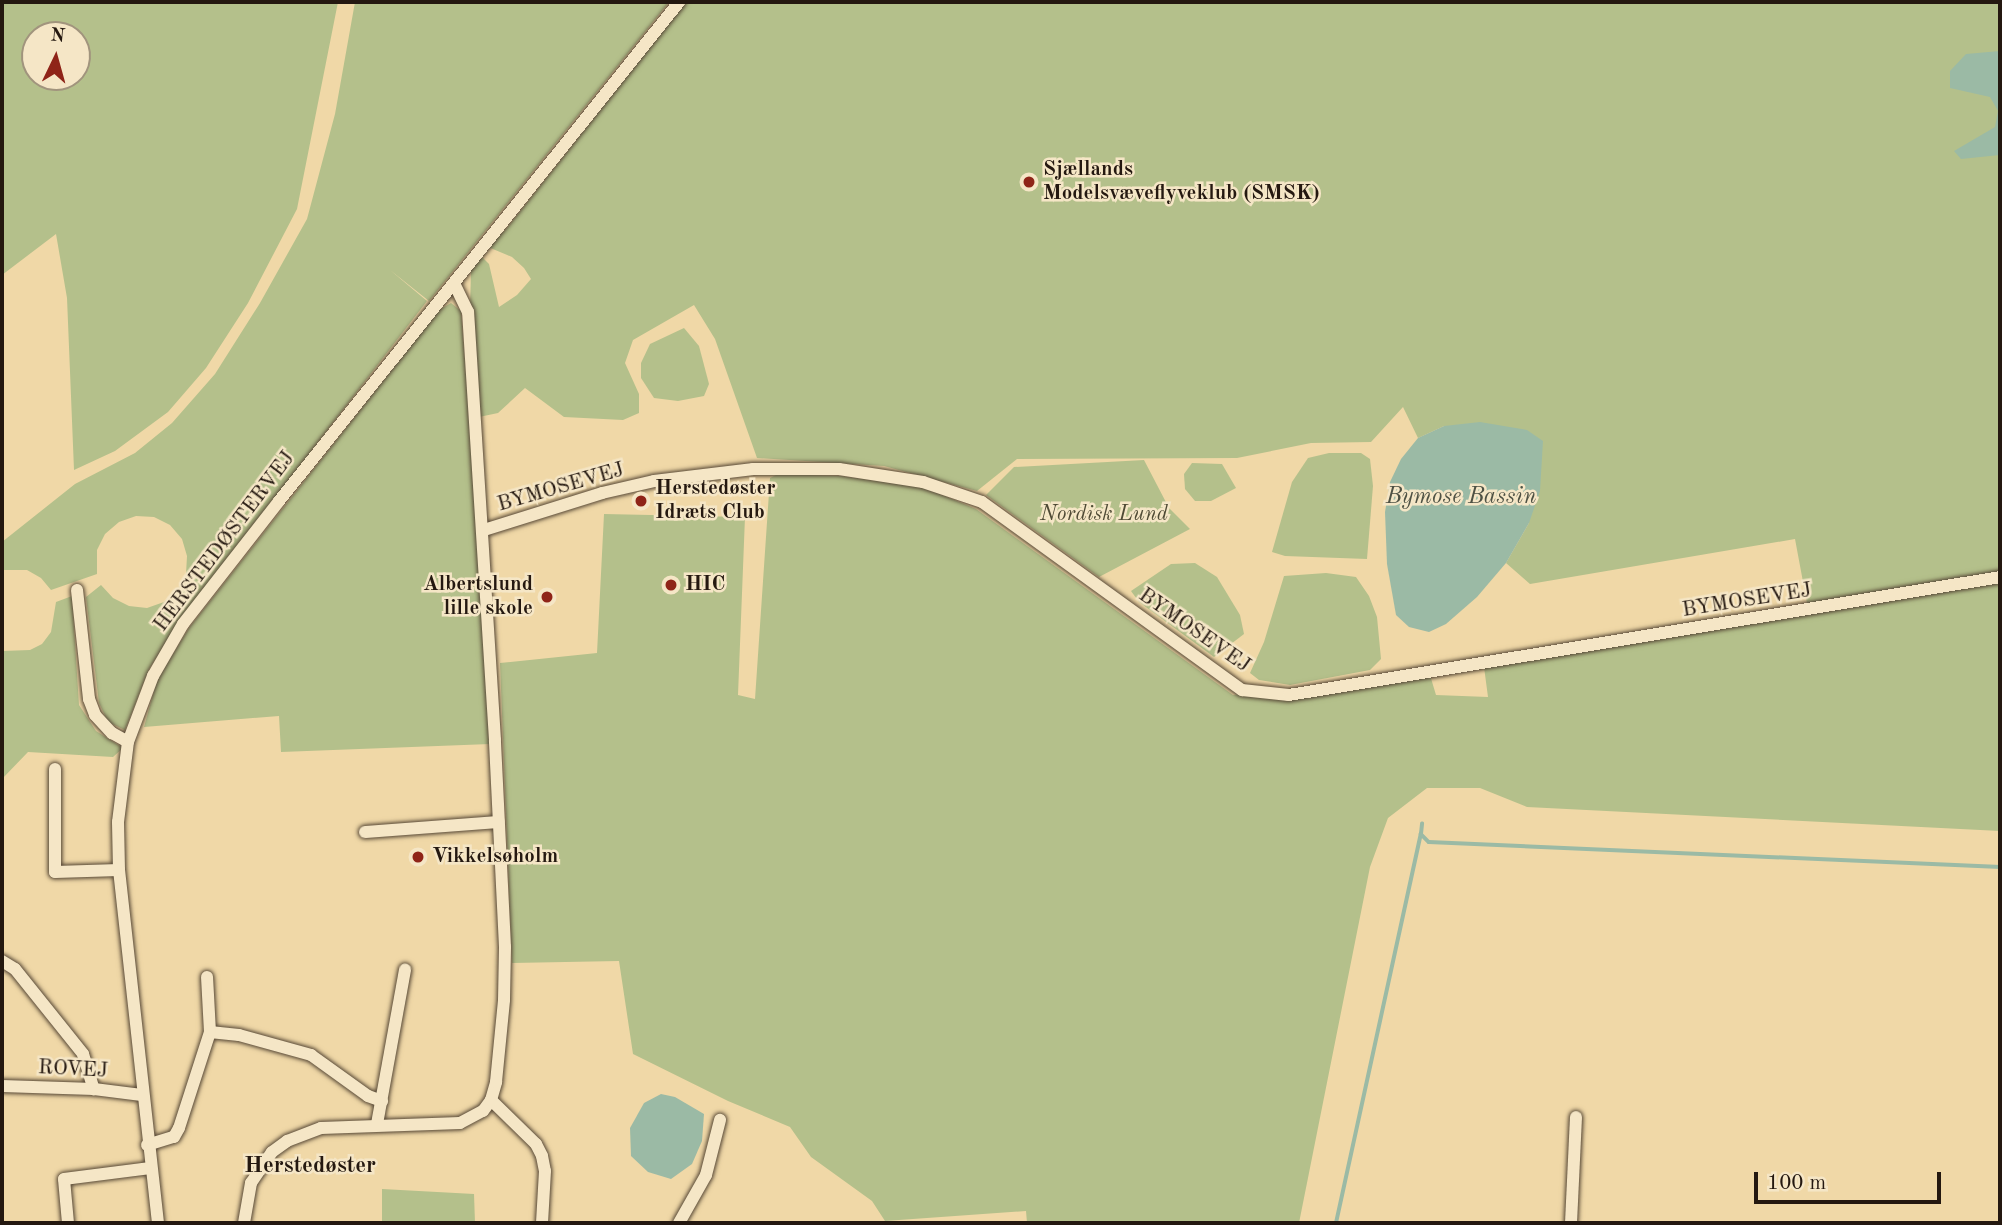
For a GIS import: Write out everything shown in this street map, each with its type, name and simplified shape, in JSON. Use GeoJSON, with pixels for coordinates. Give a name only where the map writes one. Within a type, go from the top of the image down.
{"type":"FeatureCollection","features":[{"type":"Feature","properties":{"kind":"street","name":"HERSTEDØSTERVEJ"},"geometry":{"type":"LineString","coordinates":[[158,1223],[147,1145],[119,870],[118,822],[128,742],[153,676],[183,624],[678,2]]}},
{"type":"Feature","properties":{"kind":"street"},"geometry":{"type":"LineString","coordinates":[[244,1223],[251,1183],[272,1152],[287,1140],[321,1128],[460,1123],[473,1119],[491,1100],[496,1082],[504,1000],[499,822],[484,530],[468,312],[454,283]]}},
{"type":"Feature","properties":{"kind":"street","name":"BYMOSEVEJ"},"geometry":{"type":"LineString","coordinates":[[484,530],[602,493],[654,481],[753,469],[839,469],[923,482],[982,502],[1242,690],[1276,695],[1433,672],[2000,577]]}},
{"type":"Feature","properties":{"kind":"street"},"geometry":{"type":"LineString","coordinates":[[76,590],[89,699],[103,725],[128,742]]}},
{"type":"Feature","properties":{"kind":"street"},"geometry":{"type":"LineString","coordinates":[[55,769],[55,872],[119,870]]}},
{"type":"Feature","properties":{"kind":"street"},"geometry":{"type":"LineString","coordinates":[[365,832],[499,822]]}},
{"type":"Feature","properties":{"kind":"street"},"geometry":{"type":"LineString","coordinates":[[2,961],[15,968],[83,1054],[94,1089]]}},
{"type":"Feature","properties":{"kind":"street"},"geometry":{"type":"LineString","coordinates":[[377,1124],[405,970]]}},
{"type":"Feature","properties":{"kind":"street"},"geometry":{"type":"LineString","coordinates":[[147,1145],[174,1137],[210,1032],[207,977]]}},
{"type":"Feature","properties":{"kind":"street"},"geometry":{"type":"LineString","coordinates":[[210,1032],[239,1035],[311,1055],[368,1096],[382,1101]]}},
{"type":"Feature","properties":{"kind":"street","name":"ROVEJ"},"geometry":{"type":"LineString","coordinates":[[2,1086],[94,1089],[142,1094]]}},
{"type":"Feature","properties":{"kind":"street"},"geometry":{"type":"LineString","coordinates":[[491,1100],[537,1144],[542,1156],[545,1171],[542,1223]]}},
{"type":"Feature","properties":{"kind":"street"},"geometry":{"type":"LineString","coordinates":[[1571,1223],[1576,1116]]}},
{"type":"Feature","properties":{"kind":"street"},"geometry":{"type":"LineString","coordinates":[[679,1223],[706,1175],[720,1120]]}},
{"type":"Feature","properties":{"kind":"street"},"geometry":{"type":"LineString","coordinates":[[68,1223],[64,1180],[150,1168]]}},
{"type":"Feature","properties":{"kind":"green space"},"geometry":{"type":"Polygon","coordinates":[[[2,2],[338,2],[297,209],[248,303],[206,368],[168,412],[115,451],[74,470],[67,298],[56,234],[2,275],[2,2]]]}},
{"type":"Feature","properties":{"kind":"green space"},"geometry":{"type":"Polygon","coordinates":[[[355,2],[669,2],[429,301],[390,270],[427,301],[179,622],[149,669],[125,730],[108,722],[99,703],[86,597],[101,585],[113,598],[129,606],[147,608],[164,602],[178,590],[186,574],[187,556],[182,539],[170,525],[154,517],[136,516],[119,522],[105,534],[97,550],[97,574],[51,590],[41,578],[27,570],[2,570],[2,542],[75,484],[135,453],[172,423],[215,374],[260,303],[307,219],[335,114],[355,2]]]}},
{"type":"Feature","properties":{"kind":"green space"},"geometry":{"type":"Polygon","coordinates":[[[686,2],[2000,2],[2000,831],[1527,807],[1480,788],[1427,788],[1388,818],[1370,867],[1299,1223],[1027,1223],[1026,1211],[885,1221],[872,1201],[811,1157],[790,1127],[728,1101],[633,1054],[619,961],[512,963],[500,663],[597,653],[604,514],[745,517],[738,695],[755,699],[770,478],[778,474],[841,476],[923,487],[976,509],[1233,695],[1430,675],[1436,695],[1488,697],[1484,667],[1809,614],[1795,539],[1530,584],[1506,563],[1529,523],[1444,426],[1418,438],[1403,407],[1371,442],[1311,443],[1237,458],[1017,459],[977,491],[884,466],[757,458],[715,339],[694,305],[633,340],[625,363],[639,394],[639,413],[623,420],[564,417],[525,388],[498,413],[479,417],[470,311],[471,270],[481,256],[489,264],[499,307],[517,295],[531,279],[512,257],[488,247],[507,228],[686,2]]]}},
{"type":"Feature","properties":{"kind":"green space"},"geometry":{"type":"Polygon","coordinates":[[[451,303],[461,311],[479,539],[490,744],[281,752],[279,716],[144,727],[157,680],[189,628],[439,310],[451,303]]]}},
{"type":"Feature","properties":{"kind":"green space"},"geometry":{"type":"Polygon","coordinates":[[[684,328],[699,346],[709,384],[704,396],[678,401],[654,398],[641,378],[641,363],[650,344],[684,328]]]}},
{"type":"Feature","properties":{"kind":"green space"},"geometry":{"type":"Polygon","coordinates":[[[1329,453],[1361,453],[1370,459],[1373,486],[1367,559],[1285,556],[1272,552],[1292,482],[1308,458],[1329,453]]]}},
{"type":"Feature","properties":{"kind":"green space","name":"Nordisk Lund"},"geometry":{"type":"Polygon","coordinates":[[[1144,460],[1169,508],[1190,529],[1099,577],[986,495],[1014,467],[1144,460]]]}},
{"type":"Feature","properties":{"kind":"green space","name":"Nordisk Lund"},"geometry":{"type":"Polygon","coordinates":[[[1192,463],[1222,464],[1236,488],[1211,501],[1195,501],[1185,489],[1184,474],[1192,463]]]}},
{"type":"Feature","properties":{"kind":"green space","name":"Nordisk Lund"},"geometry":{"type":"Polygon","coordinates":[[[1195,563],[1217,577],[1240,615],[1244,634],[1214,657],[1139,602],[1131,591],[1171,564],[1195,563]]]}},
{"type":"Feature","properties":{"kind":"green space"},"geometry":{"type":"Polygon","coordinates":[[[1326,573],[1356,577],[1369,596],[1377,617],[1381,659],[1370,670],[1290,685],[1259,680],[1250,673],[1264,642],[1284,576],[1326,573]]]}},
{"type":"Feature","properties":{"kind":"green space"},"geometry":{"type":"Polygon","coordinates":[[[72,596],[79,705],[96,731],[123,748],[113,757],[28,752],[2,779],[2,651],[30,650],[42,644],[51,632],[56,602],[72,596]]]}},
{"type":"Feature","properties":{"kind":"green space"},"geometry":{"type":"Polygon","coordinates":[[[382,1189],[474,1194],[475,1223],[382,1223],[382,1189]]]}},
{"type":"Feature","properties":{"kind":"water"},"geometry":{"type":"Polygon","coordinates":[[[2000,51],[2000,155],[1961,159],[1954,151],[1995,127],[1998,111],[1990,97],[1950,88],[1950,71],[1966,54],[2000,51]]]}},
{"type":"Feature","properties":{"kind":"water","name":"Bymose Bassin"},"geometry":{"type":"Polygon","coordinates":[[[1480,422],[1527,430],[1543,441],[1540,491],[1529,523],[1506,563],[1477,597],[1446,624],[1429,632],[1409,627],[1396,615],[1387,564],[1385,512],[1390,482],[1401,459],[1418,438],[1444,426],[1480,422]]]}},
{"type":"Feature","properties":{"kind":"water"},"geometry":{"type":"Polygon","coordinates":[[[661,1094],[675,1097],[704,1114],[702,1141],[692,1164],[671,1179],[648,1172],[631,1156],[630,1128],[644,1103],[661,1094]]]}},
{"type":"Feature","properties":{"kind":"waterway"},"geometry":{"type":"LineString","coordinates":[[1421,834],[1422,824]]}},
{"type":"Feature","properties":{"kind":"waterway"},"geometry":{"type":"LineString","coordinates":[[1336,1223],[1421,834],[1429,842],[2000,867]]}},
{"type":"Feature","properties":{"kind":"place","name":"Sjællands Modelsvæveflyveklub (SMSK)"},"geometry":{"type":"Point","coordinates":[1029,182]}},
{"type":"Feature","properties":{"kind":"place","name":"Herstedøster Idræts Club"},"geometry":{"type":"Point","coordinates":[641,501]}},
{"type":"Feature","properties":{"kind":"place","name":"HIC"},"geometry":{"type":"Point","coordinates":[671,585]}},
{"type":"Feature","properties":{"kind":"place","name":"Albertslund lille skole"},"geometry":{"type":"Point","coordinates":[547,597]}},
{"type":"Feature","properties":{"kind":"place","name":"Vikkelsøholm"},"geometry":{"type":"Point","coordinates":[418,857]}},
{"type":"Feature","properties":{"kind":"district","name":"Herstedøster"},"geometry":{"type":"Point","coordinates":[310,1166]}}]}
